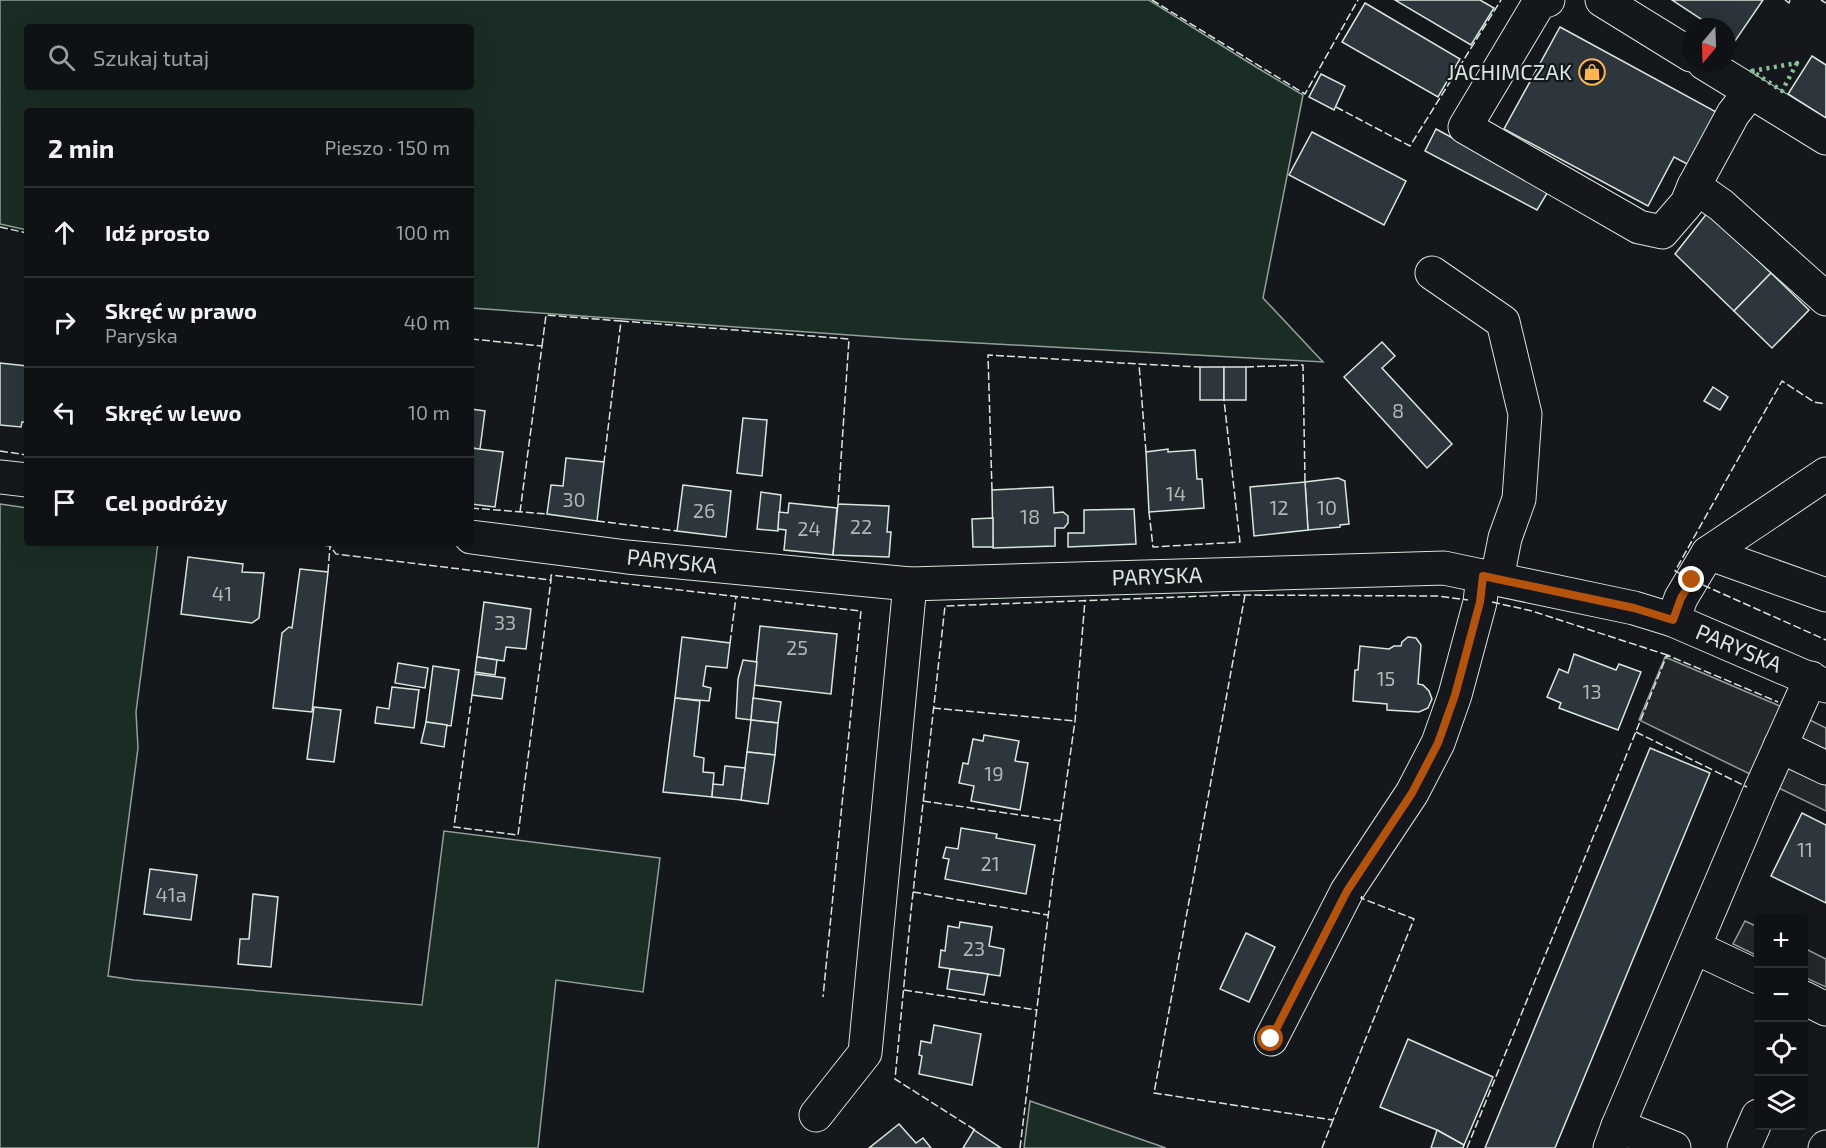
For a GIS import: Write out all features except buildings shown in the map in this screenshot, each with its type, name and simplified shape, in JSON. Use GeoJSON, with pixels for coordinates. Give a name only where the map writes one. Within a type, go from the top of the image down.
{"type":"FeatureCollection","features":[{"type":"Feature","properties":{"kind":"street"},"geometry":{"type":"LineString","coordinates":[[1548,0],[1539,3],[1465,127],[1639,228],[1662,232],[1687,203],[1733,114],[1750,92]]}},
{"type":"Feature","properties":{"kind":"street"},"geometry":{"type":"LineString","coordinates":[[1602,0],[1682,49]]}},
{"type":"Feature","properties":{"kind":"street"},"geometry":{"type":"LineString","coordinates":[[1718,72],[1826,138]]}},
{"type":"Feature","properties":{"kind":"street"},"geometry":{"type":"LineString","coordinates":[[1694,186],[1721,205],[1826,299]]}},
{"type":"Feature","properties":{"kind":"street"},"geometry":{"type":"LineString","coordinates":[[1271,1039],[1347,891],[1412,793],[1438,743],[1455,695],[1480,602],[1519,499],[1525,414],[1503,322],[1432,273]]}},
{"type":"Feature","properties":{"kind":"street"},"geometry":{"type":"LineString","coordinates":[[1673,620],[1681,598],[1708,553],[1826,474]]}},
{"type":"Feature","properties":{"kind":"street"},"geometry":{"type":"LineString","coordinates":[[0,477],[24,480]]}},
{"type":"Feature","properties":{"kind":"street","name":"PARYSKA"},"geometry":{"type":"LineString","coordinates":[[474,537],[627,557],[910,584],[1444,568],[1634,608],[1673,620],[1819,682]]}},
{"type":"Feature","properties":{"kind":"street"},"geometry":{"type":"LineString","coordinates":[[1708,553],[1826,595]]}},
{"type":"Feature","properties":{"kind":"street"},"geometry":{"type":"LineString","coordinates":[[816,1115],[865,1053],[910,584]]}},
{"type":"Feature","properties":{"kind":"street"},"geometry":{"type":"LineString","coordinates":[[1674,1148],[1614,1137],[1780,746],[1819,682]]}},
{"type":"Feature","properties":{"kind":"street"},"geometry":{"type":"LineString","coordinates":[[1780,746],[1826,768]]}},
{"type":"Feature","properties":{"kind":"street"},"geometry":{"type":"LineString","coordinates":[[1694,947],[1754,975]]}},
{"type":"Feature","properties":{"kind":"street"},"geometry":{"type":"LineString","coordinates":[[1744,1148],[1754,1125]]}},
{"type":"Feature","properties":{"kind":"green space"},"geometry":{"type":"Polygon","coordinates":[[[0,0],[1149,0],[1303,95],[1263,298],[1323,362],[905,339],[474,308],[474,108],[24,108],[24,229],[0,224],[0,0]]]}},
{"type":"Feature","properties":{"kind":"green space"},"geometry":{"type":"Polygon","coordinates":[[[0,504],[24,508],[24,546],[158,546],[136,712],[138,748],[108,976],[422,1005],[444,831],[660,858],[643,992],[556,980],[538,1148],[0,1148],[0,504]]]}},
{"type":"Feature","properties":{"kind":"green space"},"geometry":{"type":"Polygon","coordinates":[[[1030,1101],[1166,1148],[1024,1148],[1030,1101]]]}},
{"type":"Feature","properties":{"kind":"shaded area"},"geometry":{"type":"Polygon","coordinates":[[[1665,657],[1826,728],[1826,811],[1639,720],[1665,657]]]}},
{"type":"Feature","properties":{"kind":"shaded area"},"geometry":{"type":"Polygon","coordinates":[[[1745,921],[1754,925],[1754,954],[1733,944],[1745,921]]]}},
{"type":"Feature","properties":{"kind":"shaded area"},"geometry":{"type":"Polygon","coordinates":[[[1808,950],[1826,959],[1826,987],[1808,979],[1808,950]]]}},
{"type":"Feature","properties":{"kind":"hedge"},"geometry":{"type":"LineString","coordinates":[[1797,63],[1782,91],[1752,71],[1797,63]]}},
{"type":"Feature","properties":{"kind":"fence"},"geometry":{"type":"LineString","coordinates":[[1152,0],[1305,94],[1358,0]]}},
{"type":"Feature","properties":{"kind":"fence"},"geometry":{"type":"LineString","coordinates":[[1336,107],[1410,146],[1501,0]]}},
{"type":"Feature","properties":{"kind":"fence"},"geometry":{"type":"LineString","coordinates":[[1785,0],[1789,3],[1790,0]]}},
{"type":"Feature","properties":{"kind":"fence"},"geometry":{"type":"LineString","coordinates":[[1821,0],[1826,3]]}},
{"type":"Feature","properties":{"kind":"fence"},"geometry":{"type":"LineString","coordinates":[[0,227],[24,232]]}},
{"type":"Feature","properties":{"kind":"fence"},"geometry":{"type":"LineString","coordinates":[[542,346],[546,315],[621,321],[604,462]]}},
{"type":"Feature","properties":{"kind":"fence"},"geometry":{"type":"LineString","coordinates":[[621,321],[849,339],[838,504]]}},
{"type":"Feature","properties":{"kind":"fence"},"geometry":{"type":"LineString","coordinates":[[474,339],[542,346],[520,512]]}},
{"type":"Feature","properties":{"kind":"fence"},"geometry":{"type":"LineString","coordinates":[[992,490],[988,355],[1139,364]]}},
{"type":"Feature","properties":{"kind":"fence"},"geometry":{"type":"LineString","coordinates":[[1146,452],[1139,364],[1200,367]]}},
{"type":"Feature","properties":{"kind":"fence"},"geometry":{"type":"LineString","coordinates":[[1246,367],[1303,365],[1305,482]]}},
{"type":"Feature","properties":{"kind":"fence"},"geometry":{"type":"LineString","coordinates":[[1681,574],[1675,571],[1782,381],[1814,402],[1826,404]]}},
{"type":"Feature","properties":{"kind":"fence"},"geometry":{"type":"LineString","coordinates":[[1149,512],[1153,547],[1240,542],[1224,400]]}},
{"type":"Feature","properties":{"kind":"fence"},"geometry":{"type":"LineString","coordinates":[[0,451],[24,455]]}},
{"type":"Feature","properties":{"kind":"fence"},"geometry":{"type":"LineString","coordinates":[[474,508],[547,514]]}},
{"type":"Feature","properties":{"kind":"fence"},"geometry":{"type":"LineString","coordinates":[[597,521],[677,531]]}},
{"type":"Feature","properties":{"kind":"fence"},"geometry":{"type":"LineString","coordinates":[[330,546],[336,554],[551,580],[551,575],[861,611],[823,997]]}},
{"type":"Feature","properties":{"kind":"fence"},"geometry":{"type":"LineString","coordinates":[[328,572],[330,546]]}},
{"type":"Feature","properties":{"kind":"fence"},"geometry":{"type":"LineString","coordinates":[[472,695],[454,827],[518,835],[551,580]]}},
{"type":"Feature","properties":{"kind":"fence"},"geometry":{"type":"LineString","coordinates":[[1703,585],[1826,640]]}},
{"type":"Feature","properties":{"kind":"fence"},"geometry":{"type":"LineString","coordinates":[[975,1130],[895,1079],[945,606],[1232,595],[1438,596],[1468,600]]}},
{"type":"Feature","properties":{"kind":"fence"},"geometry":{"type":"LineString","coordinates":[[1245,595],[1154,1093],[1333,1120],[1414,919],[1361,898],[1362,896]]}},
{"type":"Feature","properties":{"kind":"fence"},"geometry":{"type":"LineString","coordinates":[[730,643],[736,597]]}},
{"type":"Feature","properties":{"kind":"fence"},"geometry":{"type":"LineString","coordinates":[[1020,1148],[1053,876],[1075,721],[1085,600]]}},
{"type":"Feature","properties":{"kind":"fence"},"geometry":{"type":"LineString","coordinates":[[1492,602],[1532,611],[1667,655]]}},
{"type":"Feature","properties":{"kind":"fence"},"geometry":{"type":"LineString","coordinates":[[1467,1148],[1667,655],[1778,702]]}},
{"type":"Feature","properties":{"kind":"fence"},"geometry":{"type":"LineString","coordinates":[[933,708],[1075,721]]}},
{"type":"Feature","properties":{"kind":"fence"},"geometry":{"type":"LineString","coordinates":[[1636,732],[1747,787]]}},
{"type":"Feature","properties":{"kind":"fence"},"geometry":{"type":"LineString","coordinates":[[923,801],[1061,821]]}},
{"type":"Feature","properties":{"kind":"fence"},"geometry":{"type":"LineString","coordinates":[[913,892],[1048,915]]}},
{"type":"Feature","properties":{"kind":"fence"},"geometry":{"type":"LineString","coordinates":[[904,990],[1037,1010]]}},
{"type":"Feature","properties":{"kind":"fence"},"geometry":{"type":"LineString","coordinates":[[1322,1148],[1333,1120]]}},
{"type":"Feature","properties":{"kind":"place","name":"JACHIMCZAK"},"geometry":{"type":"Point","coordinates":[1592,72]}},
{"type":"Feature","properties":{"kind":"route"},"geometry":{"type":"LineString","coordinates":[[1271,1039],[1347,891],[1412,793],[1438,743],[1455,695],[1480,602],[1483,576],[1634,608],[1673,620],[1681,598],[1692,580]]}}]}
